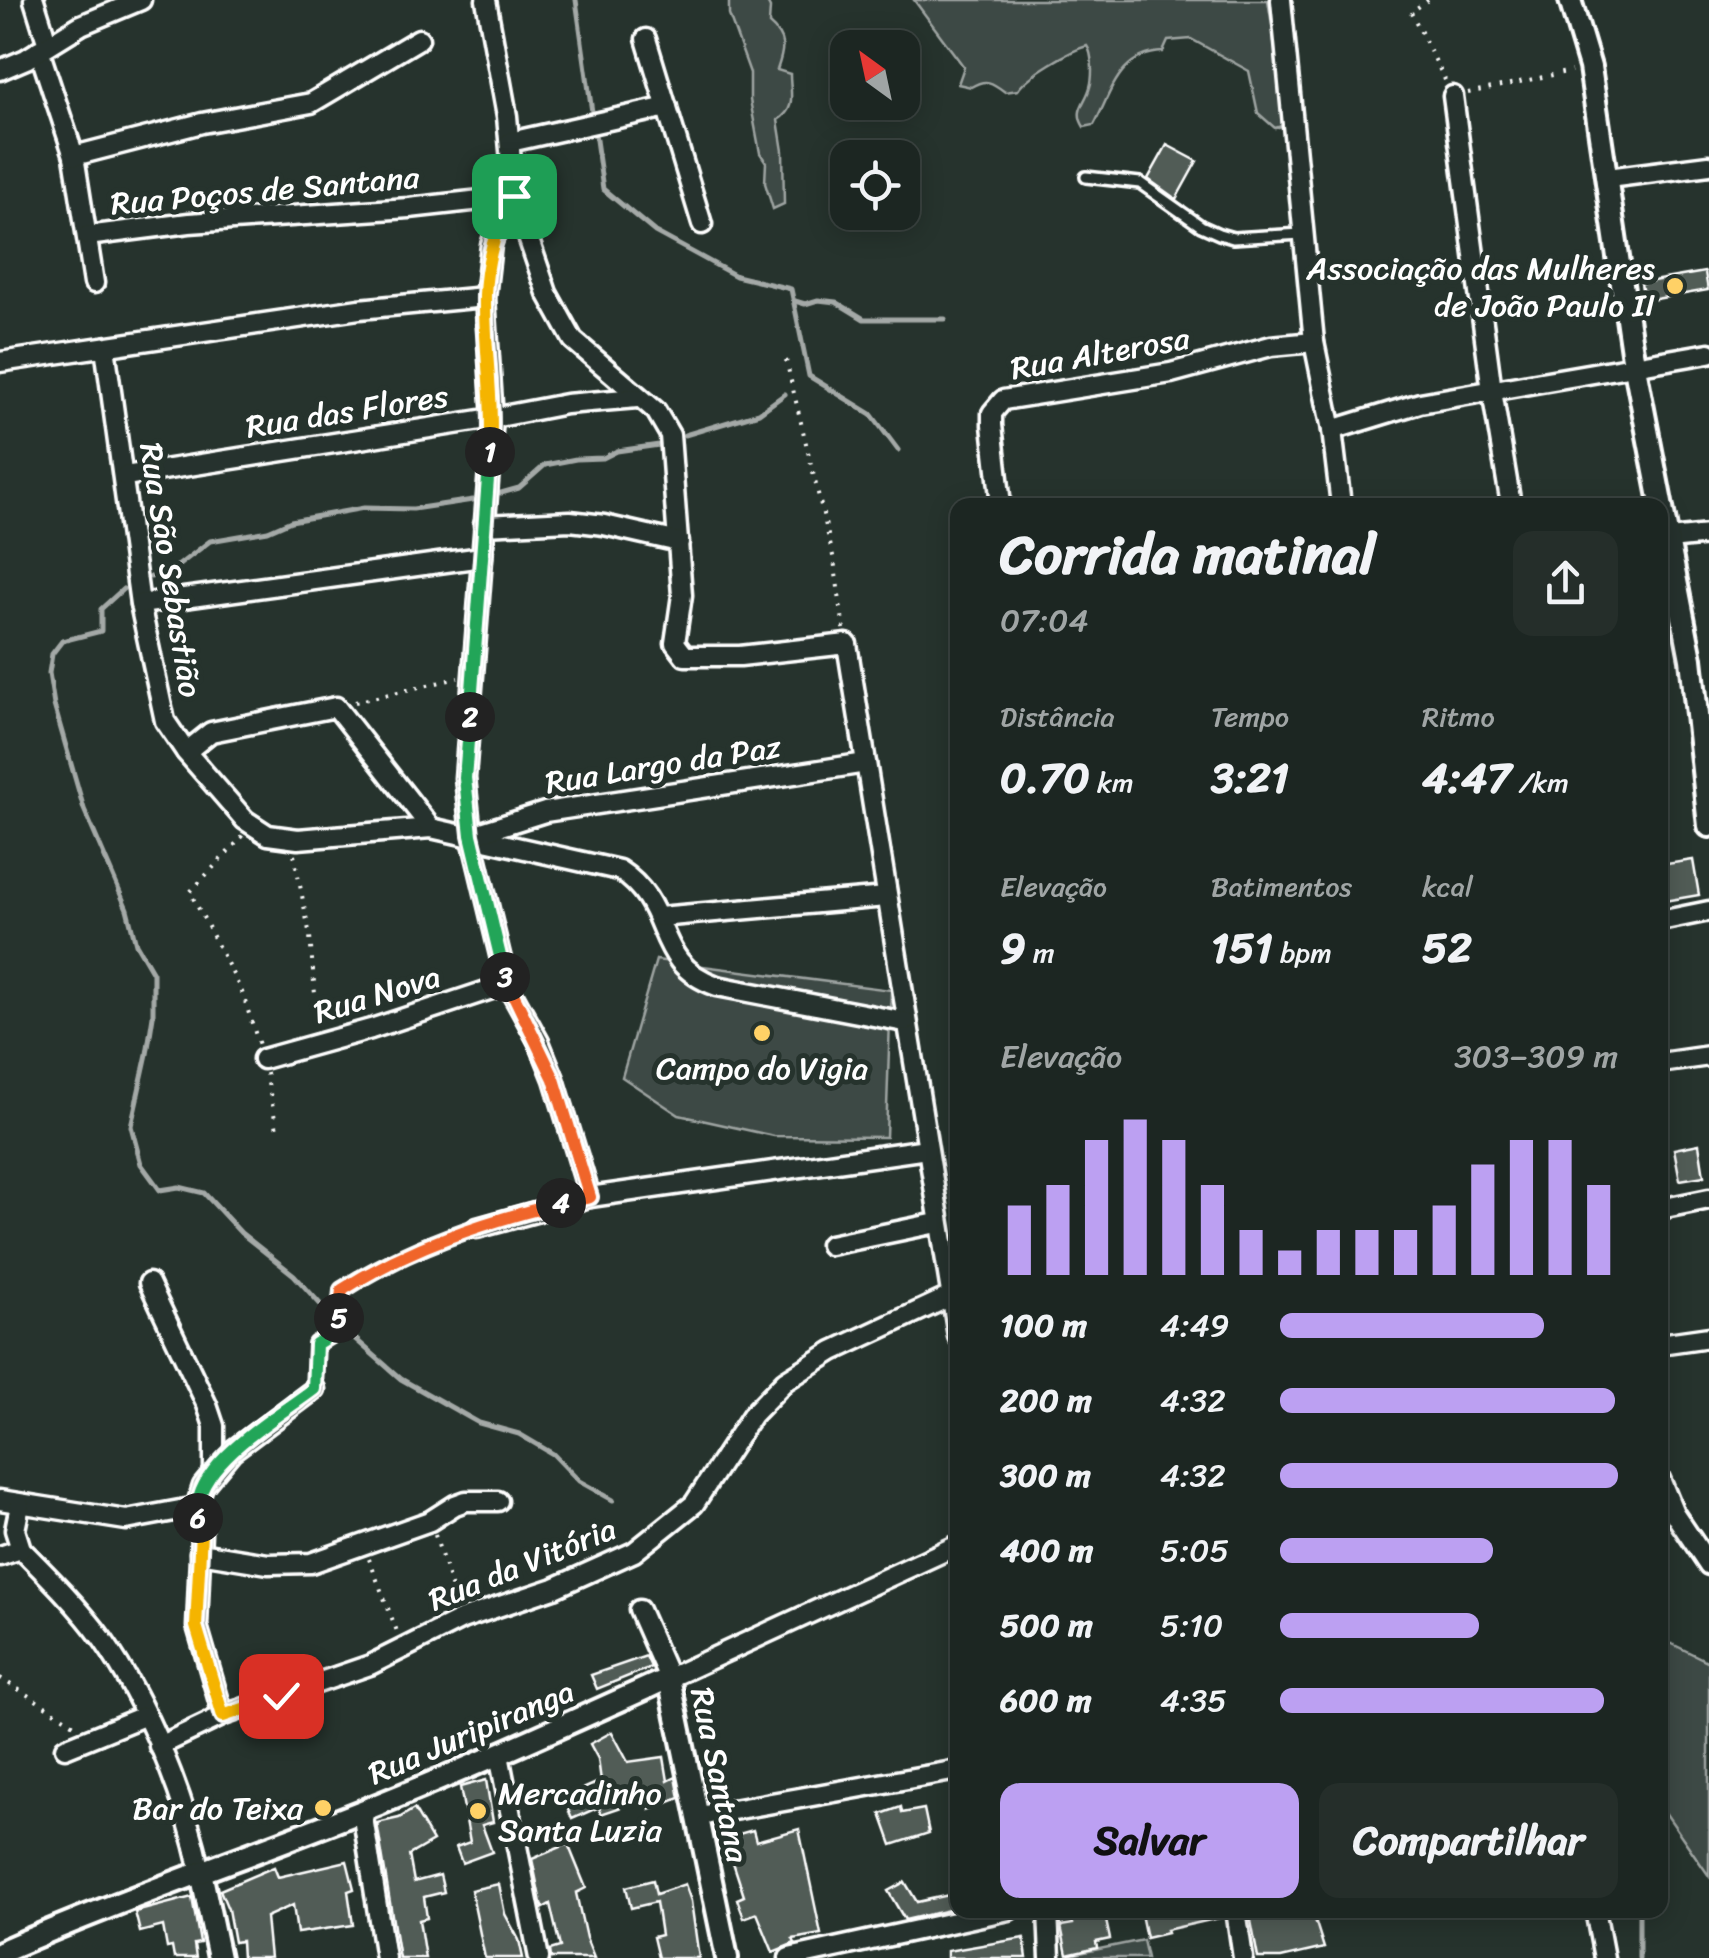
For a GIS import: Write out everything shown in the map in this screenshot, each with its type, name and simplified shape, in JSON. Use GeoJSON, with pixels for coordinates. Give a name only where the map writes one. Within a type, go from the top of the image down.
{"type":"FeatureCollection","features":[{"type":"Feature","properties":{"kind":"street"},"geometry":{"type":"LineString","coordinates":[[34,0],[74,156],[94,283]]}},
{"type":"Feature","properties":{"kind":"street"},"geometry":{"type":"LineString","coordinates":[[0,70],[98,17],[141,0]]}},
{"type":"Feature","properties":{"kind":"street"},"geometry":{"type":"LineString","coordinates":[[486,0],[510,142],[511,196],[547,293],[566,330],[584,352],[656,411],[670,434],[682,595],[675,643],[680,654],[740,656],[846,644],[905,1022],[944,1226],[950,1286]]}},
{"type":"Feature","properties":{"kind":"street"},"geometry":{"type":"LineString","coordinates":[[1281,0],[1314,342],[1332,430],[1340,498]]}},
{"type":"Feature","properties":{"kind":"street"},"geometry":{"type":"LineString","coordinates":[[1570,0],[1590,67],[1635,366],[1661,498]]}},
{"type":"Feature","properties":{"kind":"street"},"geometry":{"type":"LineString","coordinates":[[74,156],[202,123],[312,103],[419,39]]}},
{"type":"Feature","properties":{"kind":"street"},"geometry":{"type":"LineString","coordinates":[[646,40],[702,224]]}},
{"type":"Feature","properties":{"kind":"street"},"geometry":{"type":"LineString","coordinates":[[1453,96],[1510,498]]}},
{"type":"Feature","properties":{"kind":"street"},"geometry":{"type":"LineString","coordinates":[[510,142],[666,107]]}},
{"type":"Feature","properties":{"kind":"street"},"geometry":{"type":"LineString","coordinates":[[1608,178],[1709,165]]}},
{"type":"Feature","properties":{"kind":"street"},"geometry":{"type":"LineString","coordinates":[[511,196],[491,245],[485,297],[492,418],[465,778],[471,835],[507,984],[554,1079],[590,1197]]}},
{"type":"Feature","properties":{"kind":"street","name":"Rua Poços de Santana"},"geometry":{"type":"LineString","coordinates":[[87,236],[189,223],[409,208],[511,196]]}},
{"type":"Feature","properties":{"kind":"street"},"geometry":{"type":"LineString","coordinates":[[0,362],[360,309],[485,297]]}},
{"type":"Feature","properties":{"kind":"street","name":"Rua Alterosa"},"geometry":{"type":"LineString","coordinates":[[1000,498],[992,414],[1003,400],[1172,373],[1272,346],[1314,342]]}},
{"type":"Feature","properties":{"kind":"street","name":"Rua São Sebastião"},"geometry":{"type":"LineString","coordinates":[[105,347],[140,604],[165,721],[186,752],[245,820],[268,835],[291,838],[431,828],[619,870],[643,890],[659,916],[676,960],[698,980],[905,1022]]}},
{"type":"Feature","properties":{"kind":"street"},"geometry":{"type":"LineString","coordinates":[[1332,430],[1403,407],[1709,353]]}},
{"type":"Feature","properties":{"kind":"street","name":"Rua das Flores"},"geometry":{"type":"LineString","coordinates":[[125,476],[566,404],[638,398]]}},
{"type":"Feature","properties":{"kind":"street"},"geometry":{"type":"LineString","coordinates":[[484,525],[570,521],[678,542]]}},
{"type":"Feature","properties":{"kind":"street"},"geometry":{"type":"LineString","coordinates":[[1668,534],[1705,724],[1709,826]]}},
{"type":"Feature","properties":{"kind":"street"},"geometry":{"type":"LineString","coordinates":[[1669,539],[1709,535]]}},
{"type":"Feature","properties":{"kind":"street"},"geometry":{"type":"LineString","coordinates":[[140,604],[482,557]]}},
{"type":"Feature","properties":{"kind":"street"},"geometry":{"type":"LineString","coordinates":[[186,752],[211,732],[336,707],[431,828]]}},
{"type":"Feature","properties":{"kind":"street","name":"Rua Largo da Paz"},"geometry":{"type":"LineString","coordinates":[[471,835],[545,812],[866,763]]}},
{"type":"Feature","properties":{"kind":"street"},"geometry":{"type":"LineString","coordinates":[[659,916],[886,897]]}},
{"type":"Feature","properties":{"kind":"street"},"geometry":{"type":"LineString","coordinates":[[1668,919],[1709,911]]}},
{"type":"Feature","properties":{"kind":"street","name":"Rua Nova"},"geometry":{"type":"LineString","coordinates":[[264,1058],[507,984]]}},
{"type":"Feature","properties":{"kind":"street"},"geometry":{"type":"LineString","coordinates":[[1668,1062],[1709,1056]]}},
{"type":"Feature","properties":{"kind":"street"},"geometry":{"type":"LineString","coordinates":[[477,1228],[590,1197],[927,1149]]}},
{"type":"Feature","properties":{"kind":"street"},"geometry":{"type":"LineString","coordinates":[[1668,1207],[1709,1199]]}},
{"type":"Feature","properties":{"kind":"street"},"geometry":{"type":"LineString","coordinates":[[830,1245],[944,1226]]}},
{"type":"Feature","properties":{"kind":"street"},"geometry":{"type":"LineString","coordinates":[[150,1283],[207,1405],[214,1426],[214,1469]]}},
{"type":"Feature","properties":{"kind":"street","name":"Rua da Vitória"},"geometry":{"type":"LineString","coordinates":[[159,1746],[223,1716],[314,1686],[462,1619],[585,1576],[634,1552],[694,1504],[752,1415],[785,1381],[833,1351],[950,1296]]}},
{"type":"Feature","properties":{"kind":"street"},"geometry":{"type":"LineString","coordinates":[[1668,1343],[1709,1337]]}},
{"type":"Feature","properties":{"kind":"street"},"geometry":{"type":"LineString","coordinates":[[223,1716],[196,1626],[200,1553],[196,1507],[203,1486],[232,1451],[314,1389]]}},
{"type":"Feature","properties":{"kind":"street"},"geometry":{"type":"LineString","coordinates":[[1668,1499],[1709,1565]]}},
{"type":"Feature","properties":{"kind":"street"},"geometry":{"type":"LineString","coordinates":[[0,1500],[126,1520],[196,1507]]}},
{"type":"Feature","properties":{"kind":"street"},"geometry":{"type":"LineString","coordinates":[[200,1553],[291,1564],[327,1559],[430,1521],[466,1501],[498,1501]]}},
{"type":"Feature","properties":{"kind":"street"},"geometry":{"type":"LineString","coordinates":[[20,1505],[16,1530],[22,1549],[100,1637],[124,1673],[159,1746],[187,1815],[219,1958]]}},
{"type":"Feature","properties":{"kind":"street"},"geometry":{"type":"LineString","coordinates":[[0,1556],[22,1549]]}},
{"type":"Feature","properties":{"kind":"street","name":"Rua Juripiranga"},"geometry":{"type":"LineString","coordinates":[[0,1952],[91,1912],[362,1811],[499,1755],[950,1549]]}},
{"type":"Feature","properties":{"kind":"street","name":"Rua Santana"},"geometry":{"type":"LineString","coordinates":[[639,1610],[669,1678],[728,1958]]}},
{"type":"Feature","properties":{"kind":"street"},"geometry":{"type":"LineString","coordinates":[[65,1748],[144,1716]]}},
{"type":"Feature","properties":{"kind":"street"},"geometry":{"type":"LineString","coordinates":[[499,1755],[539,1958]]}},
{"type":"Feature","properties":{"kind":"street"},"geometry":{"type":"LineString","coordinates":[[699,1816],[950,1771]]}},
{"type":"Feature","properties":{"kind":"street"},"geometry":{"type":"LineString","coordinates":[[362,1811],[385,1958]]}},
{"type":"Feature","properties":{"kind":"street"},"geometry":{"type":"LineString","coordinates":[[789,1958],[972,1918]]}},
{"type":"Feature","properties":{"kind":"street"},"geometry":{"type":"LineString","coordinates":[[1048,1918],[1050,1958]]}},
{"type":"Feature","properties":{"kind":"street"},"geometry":{"type":"LineString","coordinates":[[1237,1918],[1244,1958]]}},
{"type":"Feature","properties":{"kind":"street"},"geometry":{"type":"LineString","coordinates":[[1596,1918],[1604,1958]]}},
{"type":"Feature","properties":{"kind":"lane"},"geometry":{"type":"LineString","coordinates":[[1086,177],[1140,183],[1201,226],[1233,238],[1302,234]]}},
{"type":"Feature","properties":{"kind":"path"},"geometry":{"type":"LineString","coordinates":[[1428,0],[1412,12],[1453,96],[1590,67]]}},
{"type":"Feature","properties":{"kind":"path"},"geometry":{"type":"LineString","coordinates":[[786,360],[834,560],[846,644]]}},
{"type":"Feature","properties":{"kind":"path"},"geometry":{"type":"LineString","coordinates":[[336,707],[473,674]]}},
{"type":"Feature","properties":{"kind":"path"},"geometry":{"type":"LineString","coordinates":[[253,825],[190,892],[242,992],[264,1058],[277,1129]]}},
{"type":"Feature","properties":{"kind":"path"},"geometry":{"type":"LineString","coordinates":[[291,838],[310,936],[320,1043]]}},
{"type":"Feature","properties":{"kind":"path"},"geometry":{"type":"LineString","coordinates":[[314,1389],[316,1344],[337,1331],[342,1290],[381,1265],[477,1228]]}},
{"type":"Feature","properties":{"kind":"path"},"geometry":{"type":"LineString","coordinates":[[430,1521],[462,1619]]}},
{"type":"Feature","properties":{"kind":"path"},"geometry":{"type":"LineString","coordinates":[[364,1546],[403,1648]]}},
{"type":"Feature","properties":{"kind":"path"},"geometry":{"type":"LineString","coordinates":[[0,1678],[71,1719],[88,1738]]}},
{"type":"Feature","properties":{"kind":"shaded area"},"geometry":{"type":"Polygon","coordinates":[[[729,0],[766,0],[769,24],[782,45],[777,70],[790,74],[790,105],[778,120],[784,204],[773,209],[750,100],[750,73],[729,15],[729,0]]]}},
{"type":"Feature","properties":{"kind":"shaded area"},"geometry":{"type":"Polygon","coordinates":[[[914,0],[1268,0],[1288,124],[1275,128],[1258,113],[1249,71],[1191,39],[1168,41],[1163,52],[1136,59],[1112,87],[1094,125],[1084,127],[1080,111],[1092,72],[1087,46],[1050,64],[1018,90],[1005,92],[985,82],[971,87],[958,84],[964,67],[914,0]]]}},
{"type":"Feature","properties":{"kind":"shaded area","name":"Campo do Vigia"},"geometry":{"type":"Polygon","coordinates":[[[656,960],[891,990],[886,1137],[774,1136],[679,1115],[622,1077],[656,960]]]}},
{"type":"Feature","properties":{"kind":"shaded area"},"geometry":{"type":"Polygon","coordinates":[[[1668,1642],[1709,1662],[1709,1876],[1668,1817],[1668,1642]]]}},
{"type":"Feature","properties":{"kind":"shaded area"},"geometry":{"type":"Polygon","coordinates":[[[1143,1940],[1147,1958],[1070,1958],[1070,1955],[1143,1940]]]}},
{"type":"Feature","properties":{"kind":"building"},"geometry":{"type":"Polygon","coordinates":[[[1167,145],[1197,161],[1176,199],[1148,179],[1167,145]]]}},
{"type":"Feature","properties":{"kind":"building","name":"Associação das Mulheres de João Paulo II"},"geometry":{"type":"Polygon","coordinates":[[[1705,272],[1708,290],[1644,301],[1641,283],[1705,272]]]}},
{"type":"Feature","properties":{"kind":"building"},"geometry":{"type":"Polygon","coordinates":[[[1693,860],[1699,895],[1668,900],[1668,864],[1693,860]]]}},
{"type":"Feature","properties":{"kind":"building"},"geometry":{"type":"Polygon","coordinates":[[[1699,1144],[1704,1176],[1680,1180],[1674,1149],[1699,1144]]]}},
{"type":"Feature","properties":{"kind":"building"},"geometry":{"type":"Polygon","coordinates":[[[646,1656],[651,1667],[597,1689],[591,1675],[646,1656]]]}},
{"type":"Feature","properties":{"kind":"building"},"geometry":{"type":"Polygon","coordinates":[[[612,1732],[628,1762],[664,1757],[668,1781],[676,1777],[680,1798],[650,1810],[645,1799],[601,1814],[599,1807],[572,1819],[563,1798],[601,1781],[598,1759],[590,1744],[612,1732]]]}},
{"type":"Feature","properties":{"kind":"building"},"geometry":{"type":"Polygon","coordinates":[[[486,1780],[493,1822],[482,1825],[492,1852],[462,1863],[456,1847],[470,1842],[460,1787],[486,1780]]]}},
{"type":"Feature","properties":{"kind":"building"},"geometry":{"type":"Polygon","coordinates":[[[901,1807],[902,1813],[924,1809],[929,1833],[892,1845],[881,1814],[901,1807]]]}},
{"type":"Feature","properties":{"kind":"building"},"geometry":{"type":"Polygon","coordinates":[[[414,1809],[433,1841],[409,1855],[414,1882],[440,1875],[444,1892],[424,1897],[427,1918],[419,1920],[425,1958],[399,1958],[377,1823],[399,1818],[414,1809]]]}},
{"type":"Feature","properties":{"kind":"building"},"geometry":{"type":"Polygon","coordinates":[[[799,1829],[821,1934],[793,1939],[795,1943],[773,1952],[757,1913],[744,1918],[737,1899],[744,1896],[731,1856],[722,1858],[717,1840],[753,1830],[756,1841],[799,1829]]]}},
{"type":"Feature","properties":{"kind":"building"},"geometry":{"type":"Polygon","coordinates":[[[568,1844],[586,1888],[576,1893],[594,1958],[551,1958],[550,1950],[560,1947],[550,1904],[543,1908],[541,1903],[532,1859],[568,1844]]]}},
{"type":"Feature","properties":{"kind":"building"},"geometry":{"type":"Polygon","coordinates":[[[347,1861],[354,1889],[348,1891],[353,1925],[297,1933],[293,1905],[266,1917],[270,1958],[242,1958],[241,1941],[234,1942],[220,1890],[274,1867],[278,1877],[347,1861]]]}},
{"type":"Feature","properties":{"kind":"building"},"geometry":{"type":"Polygon","coordinates":[[[653,1880],[656,1894],[685,1884],[699,1958],[658,1958],[653,1937],[661,1935],[656,1902],[631,1908],[626,1887],[653,1880]]]}},
{"type":"Feature","properties":{"kind":"building"},"geometry":{"type":"Polygon","coordinates":[[[905,1882],[917,1902],[950,1895],[950,1910],[905,1920],[888,1891],[905,1882]]]}},
{"type":"Feature","properties":{"kind":"building"},"geometry":{"type":"Polygon","coordinates":[[[499,1884],[505,1914],[519,1940],[523,1958],[485,1958],[471,1890],[499,1884]]]}},
{"type":"Feature","properties":{"kind":"building"},"geometry":{"type":"Polygon","coordinates":[[[192,1897],[200,1943],[194,1944],[196,1958],[174,1958],[172,1947],[167,1948],[163,1926],[140,1932],[135,1912],[192,1897]]]}},
{"type":"Feature","properties":{"kind":"building"},"geometry":{"type":"Polygon","coordinates":[[[1072,1918],[1105,1918],[1110,1939],[1096,1942],[1097,1948],[1067,1955],[1061,1926],[1073,1924],[1072,1918]]]}},
{"type":"Feature","properties":{"kind":"building"},"geometry":{"type":"Polygon","coordinates":[[[1142,1918],[1220,1918],[1166,1930],[1167,1933],[1146,1938],[1142,1918]]]}},
{"type":"Feature","properties":{"kind":"building"},"geometry":{"type":"Polygon","coordinates":[[[1250,1918],[1315,1918],[1324,1948],[1281,1958],[1258,1958],[1250,1918]]]}},
{"type":"Feature","properties":{"kind":"building"},"geometry":{"type":"Polygon","coordinates":[[[1024,1938],[1027,1958],[947,1958],[947,1951],[1024,1938]]]}},
{"type":"Feature","properties":{"kind":"waterway"},"geometry":{"type":"LineString","coordinates":[[576,0],[603,189],[655,232],[736,276],[791,289],[809,376],[871,414],[898,450]]}},
{"type":"Feature","properties":{"kind":"waterway"},"geometry":{"type":"LineString","coordinates":[[795,301],[836,302],[864,319],[945,319]]}},
{"type":"Feature","properties":{"kind":"waterway"},"geometry":{"type":"LineString","coordinates":[[685,435],[759,413],[785,394]]}},
{"type":"Feature","properties":{"kind":"waterway"},"geometry":{"type":"LineString","coordinates":[[501,493],[519,488],[545,465],[603,458],[617,451],[659,445]]}},
{"type":"Feature","properties":{"kind":"waterway"},"geometry":{"type":"LineString","coordinates":[[151,577],[179,565],[210,541],[268,531],[291,521],[364,508],[413,509],[473,500]]}},
{"type":"Feature","properties":{"kind":"waterway"},"geometry":{"type":"LineString","coordinates":[[123,589],[101,609],[101,631],[62,641],[52,654],[49,673],[54,705],[84,809],[127,909],[136,944],[153,973],[153,1016],[131,1126],[141,1164],[160,1190],[179,1187],[204,1193],[241,1233],[294,1275],[331,1316]]}},
{"type":"Feature","properties":{"kind":"waterway"},"geometry":{"type":"LineString","coordinates":[[345,1330],[401,1379],[479,1423],[519,1434],[553,1454],[579,1481],[613,1500]]}},
{"type":"Feature","properties":{"kind":"waterway"},"geometry":{"type":"LineString","coordinates":[[1639,1918],[1639,1958]]}},
{"type":"Feature","properties":{"kind":"place","name":"Associação das Mulheres de João Paulo II"},"geometry":{"type":"Point","coordinates":[1675,286]}},
{"type":"Feature","properties":{"kind":"place","name":"Campo do Vigia"},"geometry":{"type":"Point","coordinates":[762,1033]}},
{"type":"Feature","properties":{"kind":"place","name":"Bar do Teixa"},"geometry":{"type":"Point","coordinates":[323,1808]}},
{"type":"Feature","properties":{"kind":"place","name":"Mercadinho Santa Luzia"},"geometry":{"type":"Point","coordinates":[478,1811]}},
{"type":"Feature","properties":{"kind":"route"},"geometry":{"type":"LineString","coordinates":[[281,1696],[223,1716],[196,1626],[201,1532],[196,1507],[203,1486],[232,1451],[314,1389],[316,1344],[337,1331],[342,1290],[381,1265],[433,1242],[590,1197],[554,1079],[507,984],[471,835],[465,778],[492,418],[485,297],[491,245],[508,196],[514,196]]}}]}
